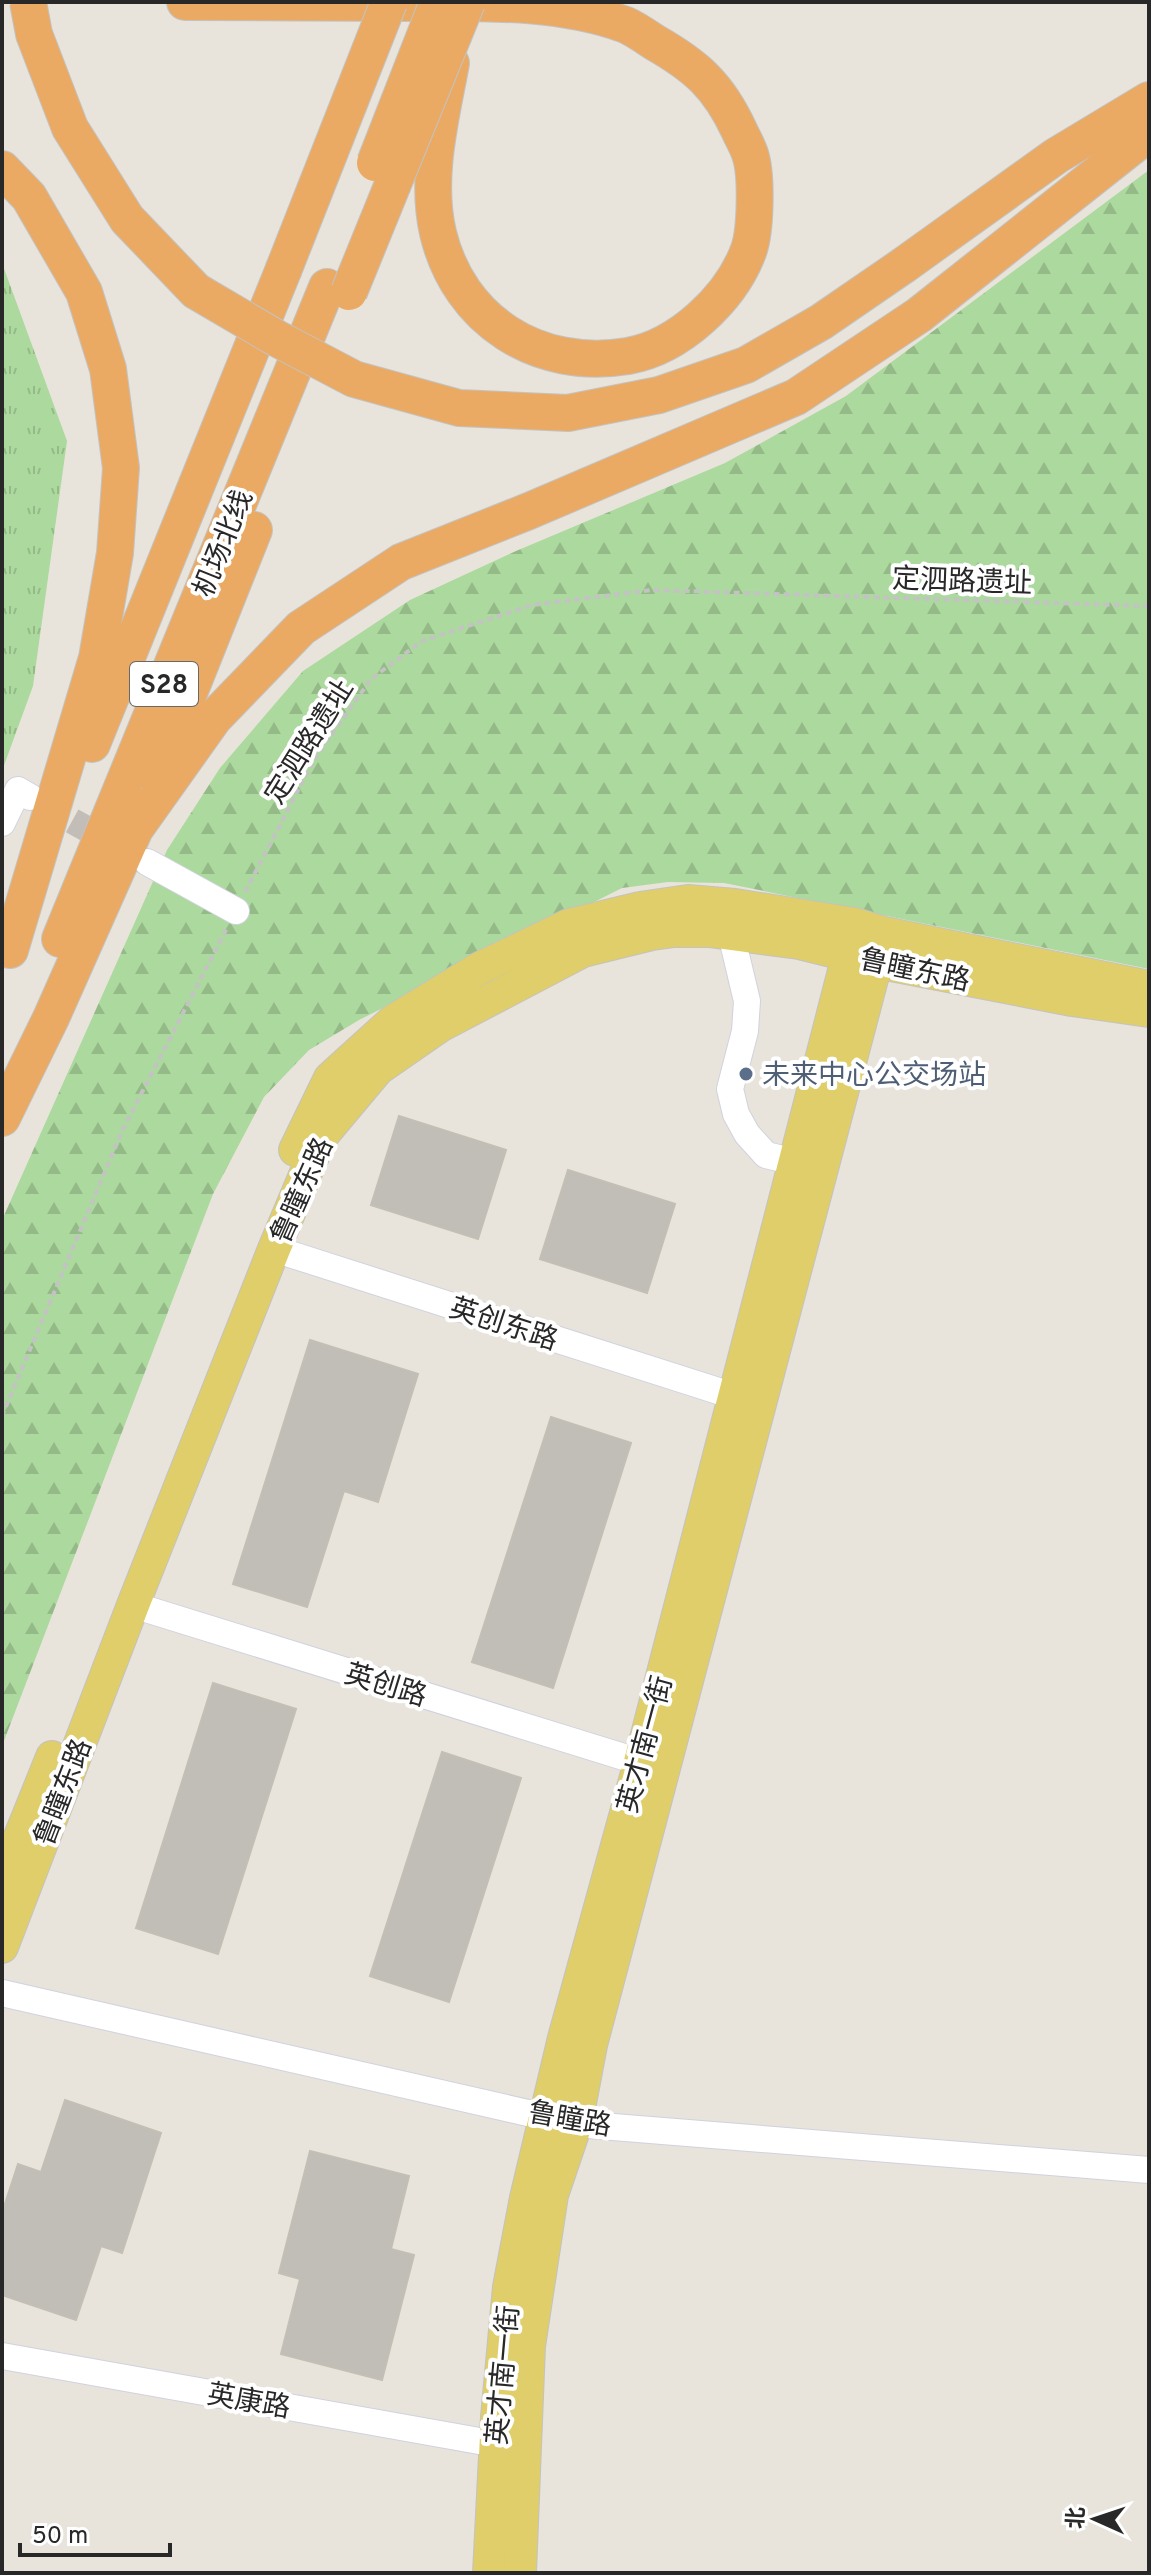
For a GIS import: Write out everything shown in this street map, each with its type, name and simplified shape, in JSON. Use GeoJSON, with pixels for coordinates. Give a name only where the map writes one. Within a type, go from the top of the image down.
{"type":"FeatureCollection","features":[{"type":"Feature","properties":{"kind":"highway"},"geometry":{"type":"LineString","coordinates":[[28,2],[34,34],[70,128],[127,219],[196,291],[354,379],[459,408],[568,413],[659,395],[746,365],[821,322],[1056,156],[1149,100]]}},
{"type":"Feature","properties":{"kind":"highway"},"geometry":{"type":"LineString","coordinates":[[185,2],[502,4],[561,9],[627,25],[690,63],[726,101],[751,156],[755,200],[749,250],[723,294],[694,325],[661,344],[629,356],[587,358],[546,351],[512,337],[487,320],[451,274],[438,230],[432,172],[454,11]]}},
{"type":"Feature","properties":{"kind":"highway","name":"机场北线"},"geometry":{"type":"LineString","coordinates":[[6,959],[389,2]]}},
{"type":"Feature","properties":{"kind":"highway"},"geometry":{"type":"LineString","coordinates":[[141,846],[338,290],[454,11]]}},
{"type":"Feature","properties":{"kind":"highway"},"geometry":{"type":"LineString","coordinates":[[2,1118],[141,846],[214,718],[301,628],[401,562],[796,397],[919,315],[1149,133]]}},
{"type":"Feature","properties":{"kind":"highway"},"geometry":{"type":"LineString","coordinates":[[2,169],[29,197],[84,292],[108,369],[121,468],[115,553],[97,658],[6,959]]}},
{"type":"Feature","properties":{"kind":"highway","name":"机场北线"},"geometry":{"type":"LineString","coordinates":[[2,1081],[338,290]]}},
{"type":"Feature","properties":{"kind":"main road","name":"鲁瞳东路"},"geometry":{"type":"LineString","coordinates":[[2,1881],[291,1159],[330,1078],[393,1021],[480,968],[569,925],[640,908],[688,901],[735,905],[1072,1000],[1149,1011]]}},
{"type":"Feature","properties":{"kind":"main road","name":"鲁瞳东路"},"geometry":{"type":"LineString","coordinates":[[2,1947],[133,1605],[321,1137],[378,1069],[440,1026],[583,951],[674,931],[731,934],[799,943],[866,944],[1149,987]]}},
{"type":"Feature","properties":{"kind":"main road","name":"英才南一街"},"geometry":{"type":"LineString","coordinates":[[520,2573],[529,2346],[561,2121],[564,2038],[640,1762],[795,1162],[866,944]]}},
{"type":"Feature","properties":{"kind":"main road","name":"英才南一街"},"geometry":{"type":"LineString","coordinates":[[489,2573],[509,2287],[526,2198],[591,2045],[866,944]]}},
{"type":"Feature","properties":{"kind":"street"},"geometry":{"type":"LineString","coordinates":[[2,823],[18,790],[30,797]]}},
{"type":"Feature","properties":{"kind":"street"},"geometry":{"type":"LineString","coordinates":[[141,846],[236,911]]}},
{"type":"Feature","properties":{"kind":"street"},"geometry":{"type":"LineString","coordinates":[[731,934],[747,1001],[745,1031],[730,1089],[736,1114],[747,1134],[766,1155],[795,1162]]}},
{"type":"Feature","properties":{"kind":"street","name":"英创东路"},"geometry":{"type":"LineString","coordinates":[[274,1249],[734,1396]]}},
{"type":"Feature","properties":{"kind":"street","name":"英创路"},"geometry":{"type":"LineString","coordinates":[[133,1605],[640,1762]]}},
{"type":"Feature","properties":{"kind":"street","name":"鲁瞳路"},"geometry":{"type":"LineString","coordinates":[[2,1993],[561,2121],[1149,2170]]}},
{"type":"Feature","properties":{"kind":"street","name":"英康路"},"geometry":{"type":"LineString","coordinates":[[2,2356],[496,2444]]}},
{"type":"Feature","properties":{"kind":"path","name":"定泗路遗址"},"geometry":{"type":"LineString","coordinates":[[2,1416],[123,1129],[315,758],[371,679],[422,641],[532,605],[651,590],[1149,606]]}},
{"type":"Feature","properties":{"kind":"green space"},"geometry":{"type":"Polygon","coordinates":[[[1149,170],[1149,969],[724,883],[668,882],[622,888],[359,1020],[309,1050],[264,1097],[213,1194],[2,1746],[2,1220],[167,850],[220,768],[303,671],[410,600],[516,551],[725,463],[846,396],[1149,170]]]}},
{"type":"Feature","properties":{"kind":"green space"},"geometry":{"type":"Polygon","coordinates":[[[2,263],[67,441],[33,686],[2,771],[2,263]]]}},
{"type":"Feature","properties":{"kind":"building"},"geometry":{"type":"Polygon","coordinates":[[[399,1116],[506,1150],[478,1239],[371,1205],[399,1116]]]}},
{"type":"Feature","properties":{"kind":"building"},"geometry":{"type":"Polygon","coordinates":[[[568,1170],[675,1204],[647,1293],[540,1259],[568,1170]]]}},
{"type":"Feature","properties":{"kind":"building"},"geometry":{"type":"Polygon","coordinates":[[[310,1340],[418,1374],[378,1502],[344,1491],[307,1607],[233,1584],[310,1340]]]}},
{"type":"Feature","properties":{"kind":"building"},"geometry":{"type":"Polygon","coordinates":[[[551,1417],[631,1443],[553,1688],[472,1662],[551,1417]]]}},
{"type":"Feature","properties":{"kind":"building"},"geometry":{"type":"Polygon","coordinates":[[[213,1683],[296,1709],[218,1954],[136,1928],[213,1683]]]}},
{"type":"Feature","properties":{"kind":"building"},"geometry":{"type":"Polygon","coordinates":[[[442,1752],[521,1778],[449,2002],[370,1976],[442,1752]]]}},
{"type":"Feature","properties":{"kind":"building"},"geometry":{"type":"Polygon","coordinates":[[[65,2100],[161,2133],[122,2253],[101,2246],[76,2320],[2,2295],[2,2213],[18,2164],[41,2172],[65,2100]]]}},
{"type":"Feature","properties":{"kind":"building"},"geometry":{"type":"Polygon","coordinates":[[[310,2151],[409,2176],[391,2249],[414,2255],[382,2380],[281,2354],[300,2279],[279,2273],[310,2151]]]}},
{"type":"Feature","properties":{"kind":"tunnel"},"geometry":{"type":"LineString","coordinates":[[38,802],[116,845]]}},
{"type":"Feature","properties":{"kind":"place","name":"未来中心公交场站"},"geometry":{"type":"Point","coordinates":[746,1074]}}]}
